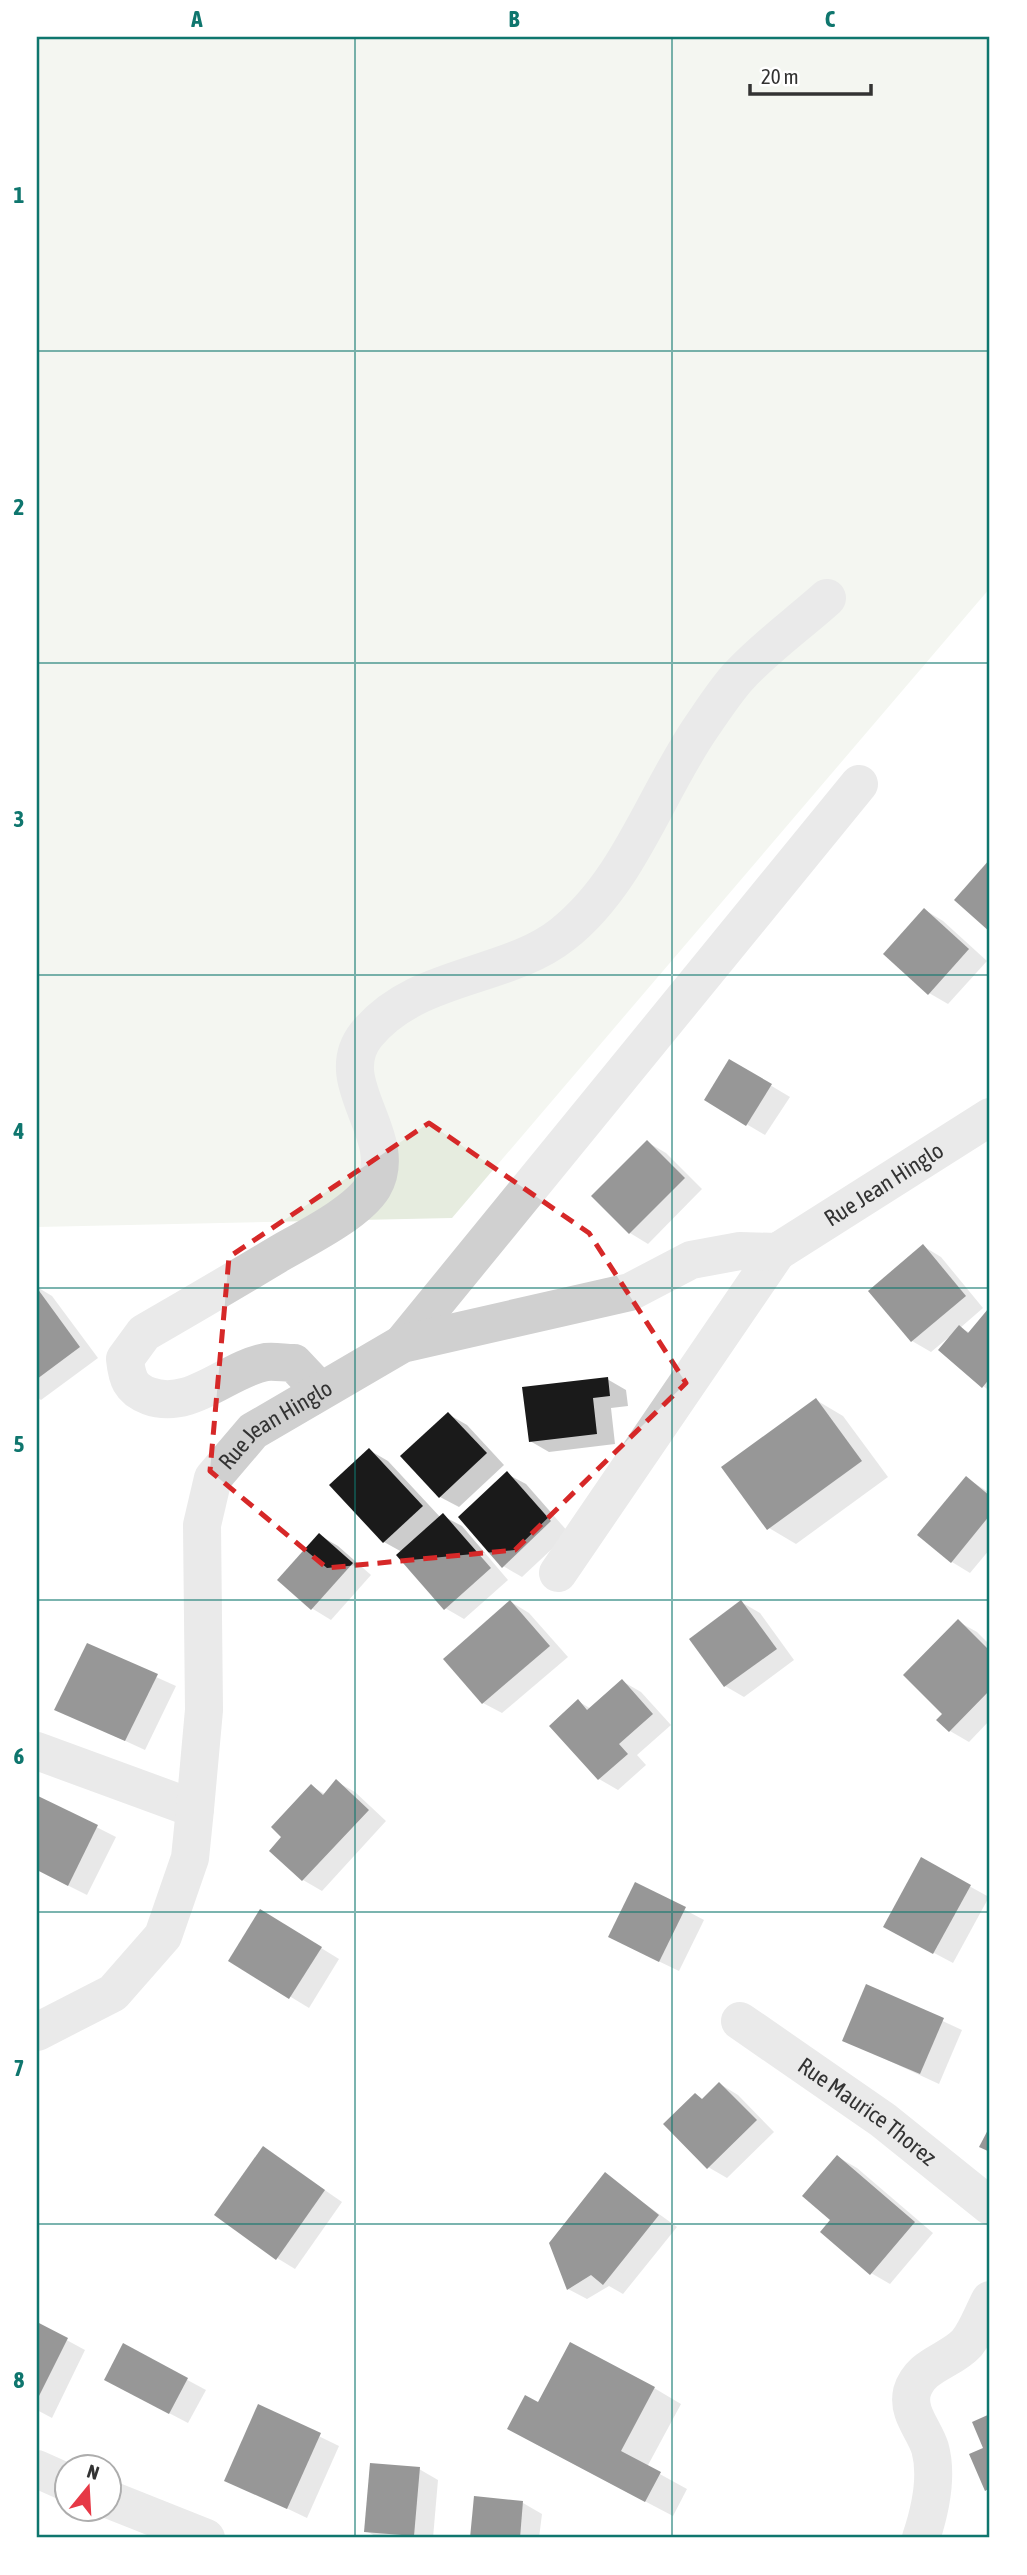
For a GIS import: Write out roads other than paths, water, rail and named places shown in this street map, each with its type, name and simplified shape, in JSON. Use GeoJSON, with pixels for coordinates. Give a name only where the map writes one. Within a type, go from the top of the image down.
{"type":"FeatureCollection","features":[{"type":"Feature","properties":{"kind":"street"},"geometry":{"type":"LineString","coordinates":[[311,1397],[310,1380],[294,1363],[265,1363],[196,1394],[162,1401],[136,1392],[127,1379],[125,1359],[144,1334],[342,1217],[373,1187],[378,1169],[377,1139],[356,1083],[355,1060],[367,1035],[396,1010],[430,989],[534,953],[562,935],[584,915],[634,846],[700,728],[738,677],[827,598]]}},
{"type":"Feature","properties":{"kind":"street"},"geometry":{"type":"LineString","coordinates":[[402,1344],[859,785]]}},
{"type":"Feature","properties":{"kind":"street","name":"Rue Jean Hinglo"},"geometry":{"type":"LineString","coordinates":[[558,1573],[777,1252],[990,1117]]}},
{"type":"Feature","properties":{"kind":"street","name":"Rue Jean Hinglo"},"geometry":{"type":"LineString","coordinates":[[37,2032],[113,1993],[163,1936],[190,1858],[195,1809],[204,1710],[202,1525],[213,1478],[253,1430],[402,1344],[631,1292],[691,1260],[740,1251],[777,1252]]}},
{"type":"Feature","properties":{"kind":"street"},"geometry":{"type":"LineString","coordinates":[[37,1751],[195,1809]]}},
{"type":"Feature","properties":{"kind":"street","name":"Rue Maurice Thorez"},"geometry":{"type":"LineString","coordinates":[[740,2021],[883,2120],[990,2206]]}},
{"type":"Feature","properties":{"kind":"street"},"geometry":{"type":"LineString","coordinates":[[921,2538],[933,2484],[930,2448],[913,2412],[912,2394],[918,2379],[930,2366],[967,2343],[990,2300]]}},
{"type":"Feature","properties":{"kind":"street"},"geometry":{"type":"LineString","coordinates":[[122,2504],[206,2538]]}}]}
